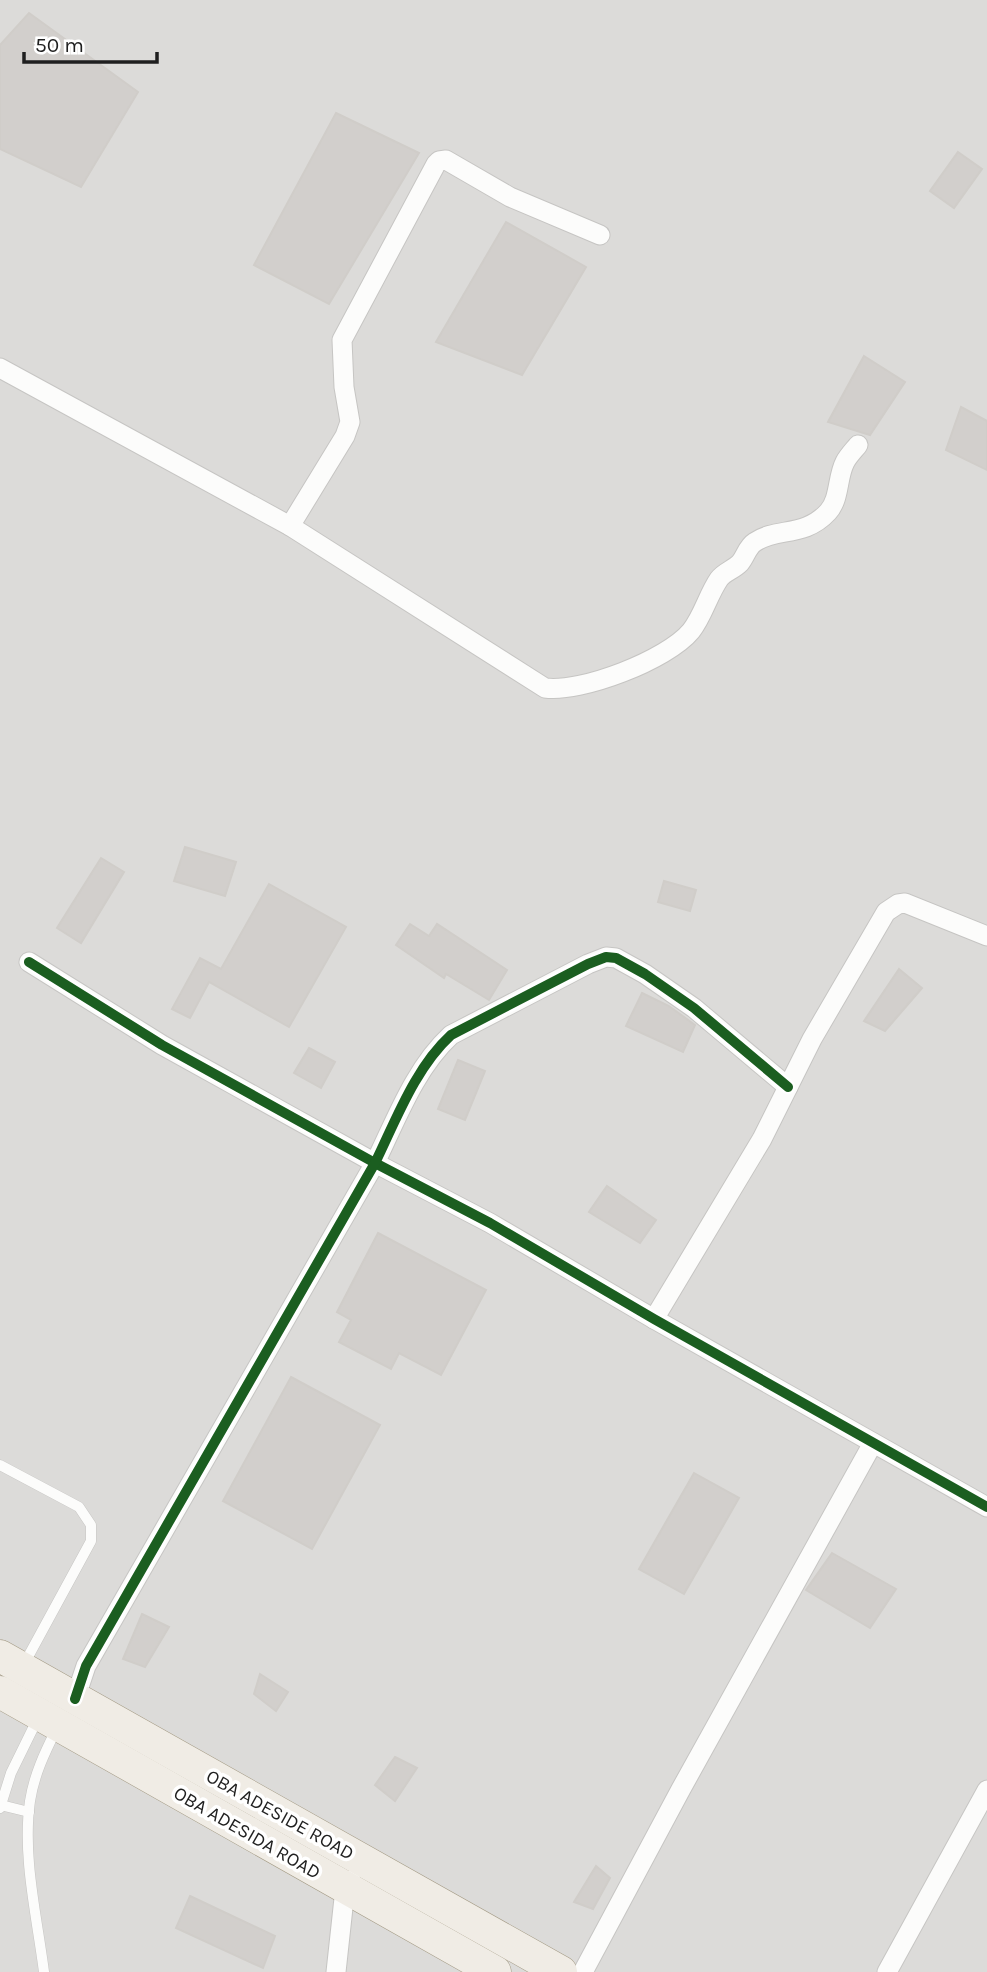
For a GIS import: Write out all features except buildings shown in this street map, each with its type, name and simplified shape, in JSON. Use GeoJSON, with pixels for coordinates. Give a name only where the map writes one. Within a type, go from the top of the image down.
{"type":"FeatureCollection","features":[{"type":"Feature","properties":{"kind":"main road","name":"OBA ADESIDE ROAD"},"geometry":{"type":"LineString","coordinates":[[11,1662],[57,1707],[363,1862],[561,1972]]}},
{"type":"Feature","properties":{"kind":"main road","name":"OBA ADESIDA ROAD"},"geometry":{"type":"LineString","coordinates":[[0,1692],[57,1707],[345,1889],[495,1972]]}},
{"type":"Feature","properties":{"kind":"street"},"geometry":{"type":"LineString","coordinates":[[290,526],[345,436],[350,422],[344,387],[342,340],[439,161],[446,160],[510,197],[600,235]]}},
{"type":"Feature","properties":{"kind":"street"},"geometry":{"type":"LineString","coordinates":[[0,368],[290,526],[545,688],[559,690],[582,686],[644,662],[690,632],[719,579],[738,565],[753,543],[765,537],[804,528],[827,513],[835,500],[845,461],[858,445]]}},
{"type":"Feature","properties":{"kind":"street"},"geometry":{"type":"LineString","coordinates":[[654,1319],[762,1139],[812,1039],[886,912],[905,903],[987,936]]}},
{"type":"Feature","properties":{"kind":"street"},"geometry":{"type":"LineString","coordinates":[[57,1707],[86,1666],[375,1163],[417,1079],[438,1046],[451,1035],[588,964],[606,957],[615,958],[635,968],[674,995],[788,1087]]}},
{"type":"Feature","properties":{"kind":"street"},"geometry":{"type":"LineString","coordinates":[[29,962],[162,1045],[375,1163],[490,1223],[987,1507]]}},
{"type":"Feature","properties":{"kind":"street"},"geometry":{"type":"LineString","coordinates":[[583,1972],[873,1443]]}},
{"type":"Feature","properties":{"kind":"street"},"geometry":{"type":"LineString","coordinates":[[887,1972],[987,1790]]}},
{"type":"Feature","properties":{"kind":"street"},"geometry":{"type":"LineString","coordinates":[[336,1972],[345,1889],[363,1862]]}},
{"type":"Feature","properties":{"kind":"lane"},"geometry":{"type":"LineString","coordinates":[[0,1465],[79,1507],[91,1525],[91,1541],[11,1662]]}},
{"type":"Feature","properties":{"kind":"lane"},"geometry":{"type":"LineString","coordinates":[[29,1812],[1,1807],[11,1773],[57,1707]]}},
{"type":"Feature","properties":{"kind":"lane"},"geometry":{"type":"LineString","coordinates":[[44,1972],[31,1878],[28,1829],[38,1769],[57,1707]]}},
{"type":"Feature","properties":{"kind":"shaded area"},"geometry":{"type":"Polygon","coordinates":[[[0,0],[987,0],[987,1972],[0,1972],[0,0]]]}},
{"type":"Feature","properties":{"kind":"cycle path"},"geometry":{"type":"LineString","coordinates":[[75,1699],[86,1666],[375,1163],[417,1079],[438,1048],[451,1035],[588,964],[606,957],[616,958],[645,974],[694,1008],[788,1087]]}},
{"type":"Feature","properties":{"kind":"cycle path"},"geometry":{"type":"LineString","coordinates":[[29,962],[162,1045],[375,1163],[490,1223],[987,1507]]}}]}
